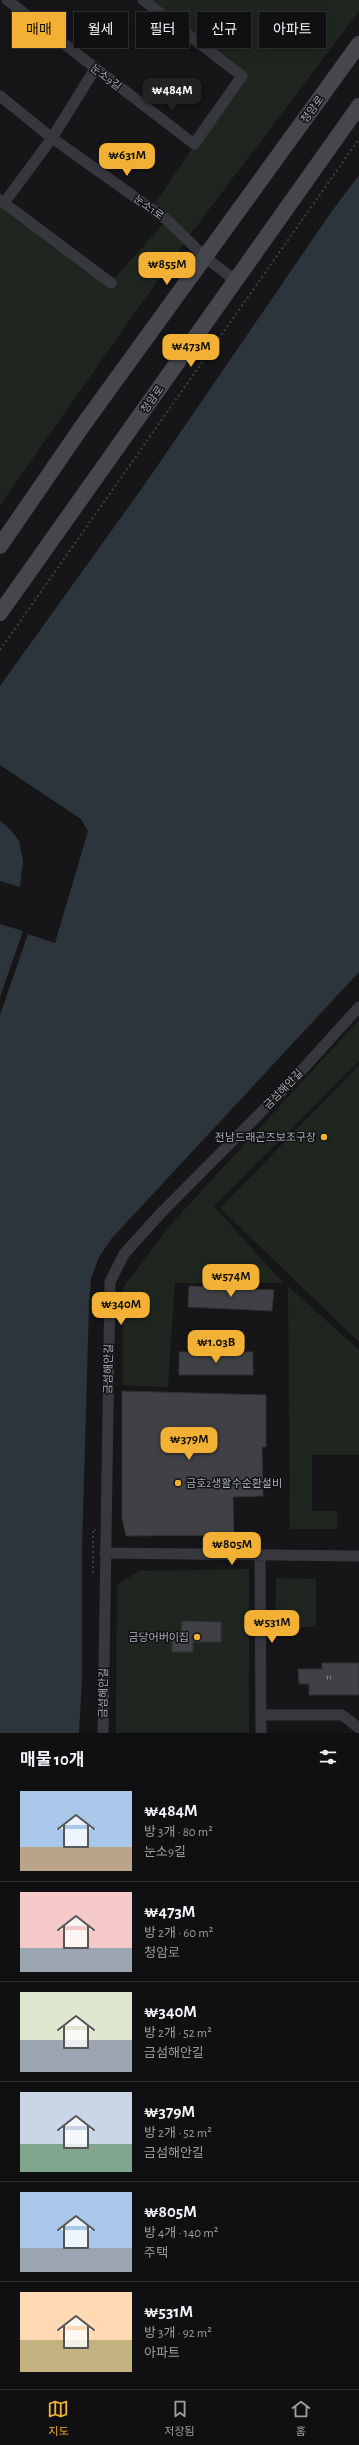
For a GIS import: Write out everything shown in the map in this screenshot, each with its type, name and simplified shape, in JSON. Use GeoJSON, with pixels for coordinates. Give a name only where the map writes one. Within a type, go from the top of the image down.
{"type":"FeatureCollection","features":[{"type":"Feature","properties":{"kind":"main road","name":"청암로"},"geometry":{"type":"LineString","coordinates":[[0,546],[82,428],[359,44]]}},
{"type":"Feature","properties":{"kind":"main road","name":"청암로"},"geometry":{"type":"LineString","coordinates":[[0,613],[359,106]]}},
{"type":"Feature","properties":{"kind":"street","name":"눈소9길"},"geometry":{"type":"LineString","coordinates":[[10,1],[95,69],[194,144],[242,76],[143,0]]}},
{"type":"Feature","properties":{"kind":"street"},"geometry":{"type":"LineString","coordinates":[[95,69],[52,138],[2,201],[111,282]]}},
{"type":"Feature","properties":{"kind":"street","name":"눈소1로"},"geometry":{"type":"LineString","coordinates":[[0,96],[52,138],[162,216],[205,257],[236,280]]}},
{"type":"Feature","properties":{"kind":"street","name":"금섬해안길"},"geometry":{"type":"LineString","coordinates":[[102,1733],[110,1282],[124,1254],[160,1214],[292,1081],[359,1007]]}},
{"type":"Feature","properties":{"kind":"street"},"geometry":{"type":"LineString","coordinates":[[105,1553],[359,1556]]}},
{"type":"Feature","properties":{"kind":"street"},"geometry":{"type":"LineString","coordinates":[[260,1555],[261,1733]]}},
{"type":"Feature","properties":{"kind":"street"},"geometry":{"type":"LineString","coordinates":[[261,1715],[342,1715],[359,1728]]}},
{"type":"Feature","properties":{"kind":"path"},"geometry":{"type":"LineString","coordinates":[[0,650],[359,139]]}},
{"type":"Feature","properties":{"kind":"shaded area"},"geometry":{"type":"Polygon","coordinates":[[[143,0],[359,0],[359,11],[186,240],[0,505],[0,200],[111,282],[167,220],[152,208],[241,76],[205,48],[251,48],[251,12],[197,12],[197,42],[189,36],[189,12],[158,12],[143,0]]]}},
{"type":"Feature","properties":{"kind":"shaded area"},"geometry":{"type":"Polygon","coordinates":[[[359,175],[359,972],[112,1238],[99,1257],[91,1279],[89,1304],[82,1550],[82,1680],[79,1733],[0,1733],[0,686],[145,484],[332,211],[359,175]]]}},
{"type":"Feature","properties":{"kind":"shaded area"},"geometry":{"type":"Polygon","coordinates":[[[359,1020],[359,1061],[214,1206],[283,1283],[175,1283],[168,1387],[123,1385],[123,1287],[173,1222],[359,1020]]]}},
{"type":"Feature","properties":{"kind":"shaded area","name":"전남드래곤즈보조구장"},"geometry":{"type":"Polygon","coordinates":[[[359,1065],[359,1342],[220,1208],[359,1065]]]}},
{"type":"Feature","properties":{"kind":"shaded area"},"geometry":{"type":"Polygon","coordinates":[[[288,1286],[359,1350],[359,1455],[312,1455],[312,1511],[337,1511],[337,1529],[290,1529],[288,1286]]]}},
{"type":"Feature","properties":{"kind":"shaded area"},"geometry":{"type":"Polygon","coordinates":[[[249,1569],[249,1733],[116,1733],[117,1585],[139,1571],[249,1569]]]}},
{"type":"Feature","properties":{"kind":"shaded area"},"geometry":{"type":"Polygon","coordinates":[[[276,1578],[316,1579],[316,1627],[275,1627],[276,1578]]]}},
{"type":"Feature","properties":{"kind":"pier"},"geometry":{"type":"Polygon","coordinates":[[[0,765],[81,819],[88,831],[55,943],[28,934],[0,1015],[0,997],[23,931],[0,924],[0,881],[20,887],[23,861],[19,841],[11,830],[0,821],[0,765]]]}},
{"type":"Feature","properties":{"kind":"building"},"geometry":{"type":"Polygon","coordinates":[[[189,1286],[274,1290],[272,1311],[188,1307],[189,1286]]]}},
{"type":"Feature","properties":{"kind":"building"},"geometry":{"type":"Polygon","coordinates":[[[179,1352],[253,1352],[253,1375],[179,1375],[179,1352]]]}},
{"type":"Feature","properties":{"kind":"building","name":"금호2생활수순환설비"},"geometry":{"type":"Polygon","coordinates":[[[122,1391],[266,1395],[266,1447],[262,1447],[263,1496],[233,1497],[234,1535],[126,1536],[122,1518],[122,1391]]]}},
{"type":"Feature","properties":{"kind":"building","name":"금당어버이집"},"geometry":{"type":"Polygon","coordinates":[[[182,1621],[221,1622],[221,1642],[193,1642],[193,1652],[172,1652],[172,1632],[181,1632],[182,1621]]]}},
{"type":"Feature","properties":{"kind":"building"},"geometry":{"type":"Polygon","coordinates":[[[322,1663],[359,1663],[359,1695],[309,1695],[309,1684],[299,1684],[298,1669],[322,1669],[322,1663]]]}},
{"type":"Feature","properties":{"kind":"place","name":"전남드래곤즈보조구장"},"geometry":{"type":"Point","coordinates":[324,1137]}},
{"type":"Feature","properties":{"kind":"place","name":"금호2생활수순환설비"},"geometry":{"type":"Point","coordinates":[178,1483]}},
{"type":"Feature","properties":{"kind":"place","name":"금당어버이집"},"geometry":{"type":"Point","coordinates":[197,1637]}}]}
